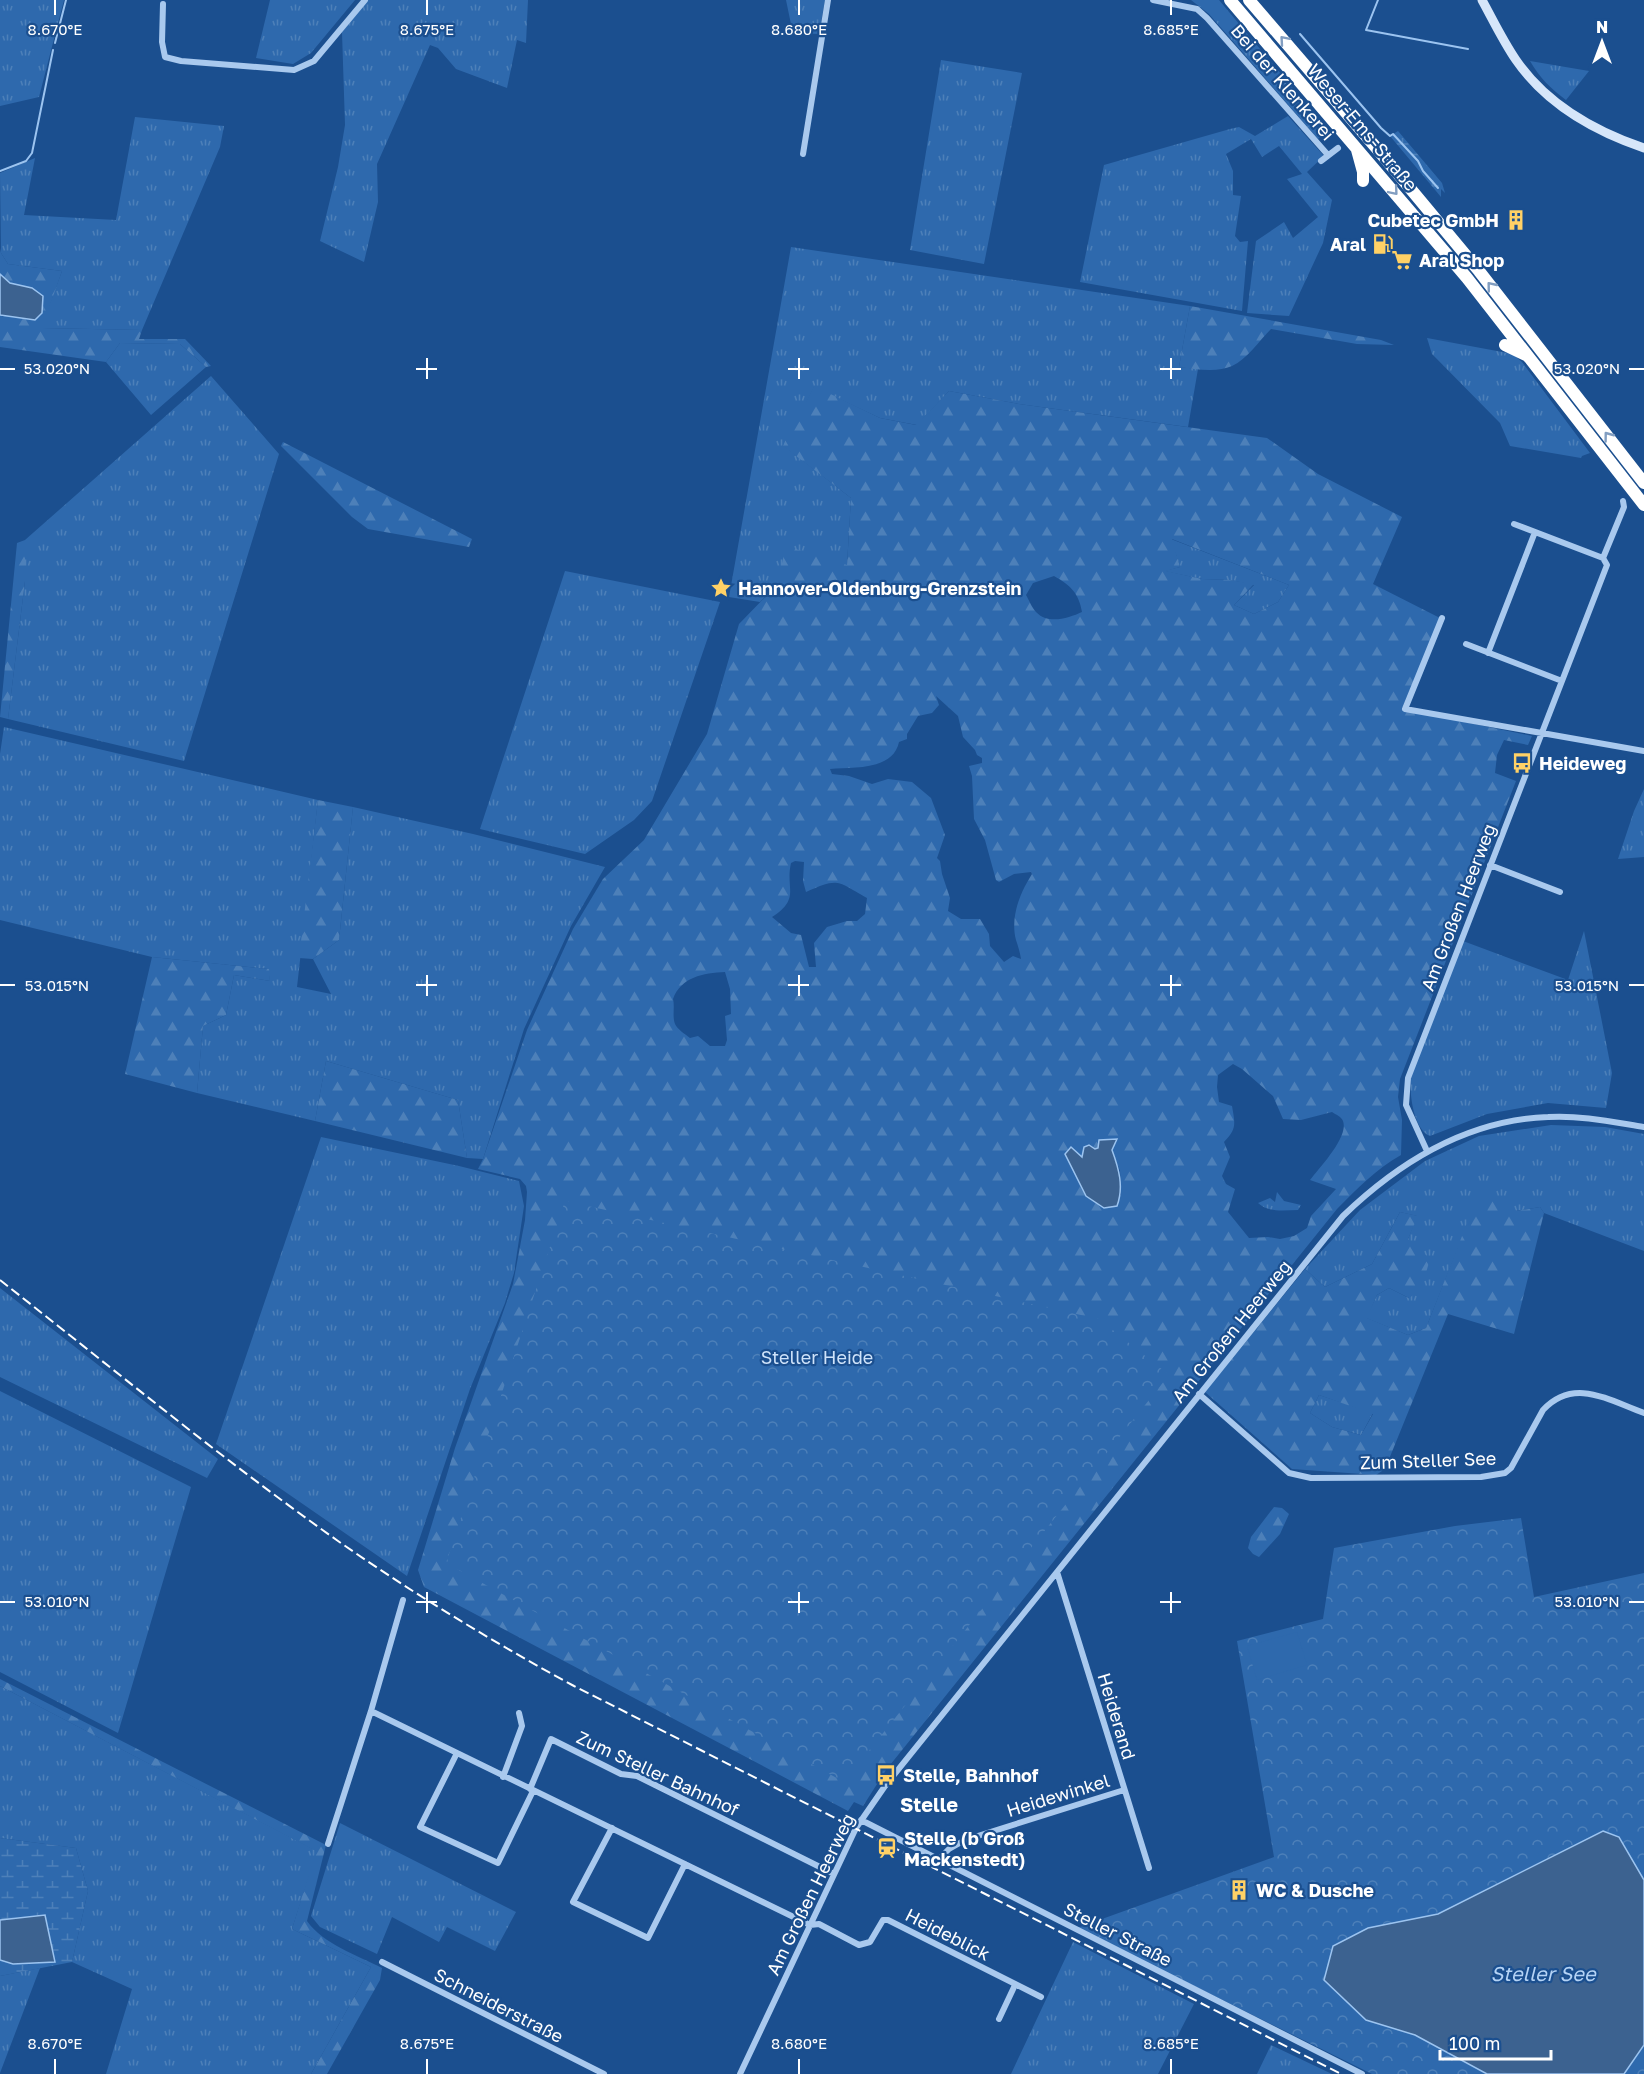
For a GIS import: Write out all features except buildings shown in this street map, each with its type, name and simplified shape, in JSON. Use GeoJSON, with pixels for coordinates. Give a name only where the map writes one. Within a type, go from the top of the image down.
{"type":"FeatureCollection","features":[{"type":"Feature","properties":{"kind":"highway","name":"Weser-Ems-Straße"},"geometry":{"type":"LineString","coordinates":[[1230,0],[1467,278],[1644,506]]}},
{"type":"Feature","properties":{"kind":"highway","name":"Weser-Ems-Straße"},"geometry":{"type":"LineString","coordinates":[[1249,0],[1479,271],[1644,483]]}},
{"type":"Feature","properties":{"kind":"highway"},"geometry":{"type":"LineString","coordinates":[[1356,146],[1363,181]]}},
{"type":"Feature","properties":{"kind":"highway"},"geometry":{"type":"LineString","coordinates":[[1505,345],[1530,357]]}},
{"type":"Feature","properties":{"kind":"street"},"geometry":{"type":"LineString","coordinates":[[163,4],[162,42],[165,57],[181,61],[294,70],[314,61],[364,0]]}},
{"type":"Feature","properties":{"kind":"street"},"geometry":{"type":"LineString","coordinates":[[803,154],[828,0]]}},
{"type":"Feature","properties":{"kind":"street","name":"Bei der Klenkerei"},"geometry":{"type":"LineString","coordinates":[[1153,0],[1197,9],[1208,18],[1328,155]]}},
{"type":"Feature","properties":{"kind":"street"},"geometry":{"type":"LineString","coordinates":[[1482,0],[1521,67],[1554,101],[1597,130],[1644,148]]}},
{"type":"Feature","properties":{"kind":"street","name":"Bei der Klenkerei"},"geometry":{"type":"LineString","coordinates":[[1321,161],[1338,148]]}},
{"type":"Feature","properties":{"kind":"street"},"geometry":{"type":"LineString","coordinates":[[1514,524],[1603,558],[1624,507],[1623,501]]}},
{"type":"Feature","properties":{"kind":"street"},"geometry":{"type":"LineString","coordinates":[[1488,652],[1535,532]]}},
{"type":"Feature","properties":{"kind":"street","name":"Am Großen Heerweg"},"geometry":{"type":"LineString","coordinates":[[740,2074],[861,1820],[890,1779],[1344,1216],[1384,1179],[1427,1151],[1406,1106],[1408,1078],[1606,565],[1603,558]]}},
{"type":"Feature","properties":{"kind":"street"},"geometry":{"type":"LineString","coordinates":[[1442,618],[1405,709],[1644,751]]}},
{"type":"Feature","properties":{"kind":"street"},"geometry":{"type":"LineString","coordinates":[[1466,644],[1562,681]]}},
{"type":"Feature","properties":{"kind":"street"},"geometry":{"type":"LineString","coordinates":[[1490,865],[1560,892]]}},
{"type":"Feature","properties":{"kind":"street"},"geometry":{"type":"LineString","coordinates":[[1427,1151],[1476,1130],[1526,1118],[1580,1117],[1644,1126]]}},
{"type":"Feature","properties":{"kind":"street","name":"Zum Steller See"},"geometry":{"type":"LineString","coordinates":[[1199,1394],[1289,1473],[1311,1478],[1481,1477],[1505,1473],[1511,1468],[1543,1410],[1550,1402],[1569,1393],[1580,1392],[1595,1395],[1644,1413]]}},
{"type":"Feature","properties":{"kind":"street","name":"Heiderand"},"geometry":{"type":"LineString","coordinates":[[1057,1572],[1149,1868]]}},
{"type":"Feature","properties":{"kind":"street"},"geometry":{"type":"LineString","coordinates":[[328,1844],[371,1711],[403,1600]]}},
{"type":"Feature","properties":{"kind":"street","name":"Heideblick"},"geometry":{"type":"LineString","coordinates":[[371,1711],[810,1925],[819,1924],[859,1945],[870,1942],[879,1923],[888,1920],[1041,1997]]}},
{"type":"Feature","properties":{"kind":"street"},"geometry":{"type":"LineString","coordinates":[[503,1777],[522,1726],[519,1713]]}},
{"type":"Feature","properties":{"kind":"street","name":"Zum Steller Bahnhof"},"geometry":{"type":"LineString","coordinates":[[532,1790],[551,1738],[621,1774],[637,1776],[834,1874]]}},
{"type":"Feature","properties":{"kind":"street"},"geometry":{"type":"LineString","coordinates":[[457,1753],[420,1827],[498,1863],[532,1790]]}},
{"type":"Feature","properties":{"kind":"street","name":"Heidewinkel"},"geometry":{"type":"LineString","coordinates":[[938,1860],[949,1849],[965,1840],[1124,1790]]}},
{"type":"Feature","properties":{"kind":"street","name":"Steller Straße"},"geometry":{"type":"LineString","coordinates":[[861,1820],[1362,2074]]}},
{"type":"Feature","properties":{"kind":"street"},"geometry":{"type":"LineString","coordinates":[[612,1828],[573,1902],[648,1938],[685,1864]]}},
{"type":"Feature","properties":{"kind":"street","name":"Schneiderstraße"},"geometry":{"type":"LineString","coordinates":[[382,1962],[604,2074]]}},
{"type":"Feature","properties":{"kind":"street"},"geometry":{"type":"LineString","coordinates":[[999,2019],[1015,1985]]}},
{"type":"Feature","properties":{"kind":"green space"},"geometry":{"type":"Polygon","coordinates":[[[0,0],[64,0],[39,97],[0,106],[0,0]]]}},
{"type":"Feature","properties":{"kind":"green space"},"geometry":{"type":"Polygon","coordinates":[[[270,0],[355,0],[311,53],[293,64],[256,58],[270,0]]]}},
{"type":"Feature","properties":{"kind":"green space"},"geometry":{"type":"Polygon","coordinates":[[[368,0],[528,0],[526,43],[517,40],[507,88],[456,69],[438,48],[430,45],[377,164],[378,202],[364,262],[320,241],[338,167],[345,125],[342,32],[368,0]]]}},
{"type":"Feature","properties":{"kind":"green space"},"geometry":{"type":"Polygon","coordinates":[[[786,0],[825,0],[819,34],[796,33],[792,29],[786,0]]]}},
{"type":"Feature","properties":{"kind":"green space"},"geometry":{"type":"Polygon","coordinates":[[[1191,0],[1219,0],[1328,130],[1318,139],[1209,14],[1191,0]]]}},
{"type":"Feature","properties":{"kind":"green space"},"geometry":{"type":"Polygon","coordinates":[[[941,60],[1022,73],[984,264],[910,250],[941,60]]]}},
{"type":"Feature","properties":{"kind":"green space"},"geometry":{"type":"Polygon","coordinates":[[[1530,61],[1589,71],[1566,100],[1555,92],[1530,61]]]}},
{"type":"Feature","properties":{"kind":"green space"},"geometry":{"type":"Polygon","coordinates":[[[1288,116],[1324,156],[1307,172],[1332,200],[1323,243],[1289,316],[1247,313],[1256,241],[1284,222],[1293,238],[1318,217],[1287,179],[1302,174],[1279,146],[1262,157],[1251,139],[1226,154],[1233,171],[1233,195],[1241,196],[1235,236],[1240,242],[1248,241],[1242,311],[1080,282],[1104,165],[1239,127],[1255,136],[1288,116]]]}},
{"type":"Feature","properties":{"kind":"green space"},"geometry":{"type":"Polygon","coordinates":[[[135,117],[224,126],[220,147],[142,330],[41,328],[62,271],[8,264],[1,253],[0,173],[35,158],[24,215],[116,220],[135,117]]]}},
{"type":"Feature","properties":{"kind":"green space"},"geometry":{"type":"Polygon","coordinates":[[[1398,131],[1442,183],[1445,193],[1441,189],[1441,197],[1390,136],[1398,131]]]}},
{"type":"Feature","properties":{"kind":"green space"},"geometry":{"type":"Polygon","coordinates":[[[791,247],[1190,306],[1179,367],[1198,369],[1188,427],[1019,404],[949,391],[917,425],[880,418],[814,387],[784,446],[851,498],[847,565],[777,585],[760,602],[729,597],[791,247]]]}},
{"type":"Feature","properties":{"kind":"green space"},"geometry":{"type":"Polygon","coordinates":[[[0,248],[8,264],[62,271],[42,328],[142,330],[139,339],[185,339],[211,366],[206,367],[180,344],[120,343],[106,362],[0,347],[0,315],[3,317],[32,288],[10,283],[0,274],[0,248]]]}},
{"type":"Feature","properties":{"kind":"green space"},"geometry":{"type":"Polygon","coordinates":[[[1190,306],[1381,340],[1394,345],[1357,344],[1271,329],[1248,354],[1232,366],[1213,370],[1179,367],[1190,306]]]}},
{"type":"Feature","properties":{"kind":"green space"},"geometry":{"type":"Polygon","coordinates":[[[1427,338],[1513,354],[1522,362],[1590,453],[1581,458],[1510,446],[1500,423],[1432,354],[1427,338]]]}},
{"type":"Feature","properties":{"kind":"green space"},"geometry":{"type":"Polygon","coordinates":[[[120,343],[180,344],[206,367],[151,415],[106,362],[120,343]]]}},
{"type":"Feature","properties":{"kind":"green space"},"geometry":{"type":"Polygon","coordinates":[[[211,376],[279,454],[184,761],[8,719],[25,581],[25,540],[211,376]]]}},
{"type":"Feature","properties":{"kind":"green space","name":"Steller Heide"},"geometry":{"type":"Polygon","coordinates":[[[814,386],[880,418],[916,425],[949,391],[1019,404],[1267,438],[1318,474],[1402,517],[1373,584],[1440,618],[1402,709],[1532,736],[1528,745],[1504,740],[1497,755],[1495,773],[1516,781],[1400,1079],[1398,1097],[1402,1120],[1401,1155],[1375,1173],[1337,1209],[886,1770],[863,1806],[854,1802],[848,1811],[424,1587],[418,1570],[455,1448],[513,1284],[525,1220],[526,1186],[520,1179],[478,1169],[527,1030],[573,929],[603,879],[644,840],[707,734],[739,624],[777,585],[786,546],[847,565],[851,498],[783,446],[814,386]],[[1172,539],[1180,567],[1166,571],[1202,579],[1254,584],[1234,605],[1254,614],[1278,602],[1289,585],[1172,539]],[[1054,576],[1033,583],[1026,595],[1036,612],[1046,618],[1065,618],[1082,612],[1073,590],[1054,576]],[[936,696],[939,705],[932,713],[918,716],[907,734],[907,739],[899,742],[889,758],[880,763],[830,769],[832,774],[849,776],[872,784],[888,779],[912,782],[931,798],[945,835],[937,858],[940,861],[950,898],[948,911],[961,919],[980,919],[989,934],[990,946],[1004,962],[1013,956],[1021,959],[1014,931],[1015,914],[1020,897],[1032,874],[1031,872],[1014,874],[999,882],[996,880],[985,840],[974,819],[972,776],[969,766],[982,763],[982,758],[963,737],[958,716],[936,696]],[[804,862],[791,863],[789,898],[781,910],[772,917],[791,933],[801,935],[809,967],[816,967],[814,943],[827,927],[847,921],[857,921],[865,914],[867,898],[838,883],[825,884],[806,892],[803,881],[804,862]],[[725,972],[687,981],[681,986],[673,999],[674,1021],[677,1028],[690,1038],[698,1036],[710,1046],[725,1046],[727,1040],[725,1016],[731,1014],[730,989],[725,972]],[[1233,1064],[1218,1075],[1219,1102],[1232,1106],[1234,1117],[1233,1130],[1224,1142],[1230,1157],[1222,1176],[1226,1184],[1235,1189],[1228,1212],[1249,1238],[1280,1239],[1294,1236],[1307,1228],[1311,1216],[1336,1189],[1310,1180],[1338,1144],[1344,1128],[1343,1121],[1332,1112],[1301,1120],[1283,1119],[1273,1096],[1233,1064]],[[1098,1148],[1082,1158],[1079,1179],[1086,1196],[1121,1195],[1120,1171],[1112,1150],[1098,1148]]]}},
{"type":"Feature","properties":{"kind":"green space"},"geometry":{"type":"Polygon","coordinates":[[[283,442],[472,539],[469,547],[368,529],[352,517],[281,446],[283,442]]]}},
{"type":"Feature","properties":{"kind":"green space"},"geometry":{"type":"Polygon","coordinates":[[[1171,539],[1289,585],[1278,602],[1254,614],[1234,605],[1254,585],[1230,580],[1202,579],[1164,571],[1180,567],[1171,539]]]}},
{"type":"Feature","properties":{"kind":"green space"},"geometry":{"type":"Polygon","coordinates":[[[25,540],[25,581],[8,719],[0,717],[17,543],[25,540]]]}},
{"type":"Feature","properties":{"kind":"green space"},"geometry":{"type":"Polygon","coordinates":[[[565,571],[720,602],[652,801],[634,820],[585,854],[480,829],[565,571]]]}},
{"type":"Feature","properties":{"kind":"green space"},"geometry":{"type":"Polygon","coordinates":[[[4,727],[318,800],[297,987],[331,994],[313,959],[339,940],[353,807],[605,867],[571,926],[524,1029],[483,1159],[467,1158],[458,1100],[326,1061],[315,1121],[197,1093],[203,1026],[226,1015],[234,975],[270,981],[268,969],[152,957],[0,920],[0,754],[4,727]]]}},
{"type":"Feature","properties":{"kind":"green space"},"geometry":{"type":"Polygon","coordinates":[[[1644,789],[1644,857],[1618,859],[1634,811],[1644,789]]]}},
{"type":"Feature","properties":{"kind":"green space"},"geometry":{"type":"Polygon","coordinates":[[[318,800],[353,807],[339,940],[313,959],[299,958],[318,800]]]}},
{"type":"Feature","properties":{"kind":"green space"},"geometry":{"type":"Polygon","coordinates":[[[1584,931],[1612,1073],[1606,1108],[1548,1103],[1487,1114],[1430,1136],[1424,1132],[1413,1109],[1411,1076],[1463,941],[1568,980],[1584,931]]]}},
{"type":"Feature","properties":{"kind":"green space"},"geometry":{"type":"Polygon","coordinates":[[[152,957],[269,969],[270,981],[234,975],[226,1015],[203,1026],[197,1093],[125,1074],[152,957]]]}},
{"type":"Feature","properties":{"kind":"green space"},"geometry":{"type":"Polygon","coordinates":[[[326,1061],[458,1100],[467,1158],[315,1121],[326,1061]]]}},
{"type":"Feature","properties":{"kind":"green space"},"geometry":{"type":"Polygon","coordinates":[[[1551,1125],[1605,1127],[1644,1134],[1644,1251],[1544,1213],[1540,1207],[1516,1211],[1476,1203],[1426,1328],[1408,1335],[1366,1318],[1377,1295],[1389,1288],[1409,1298],[1408,1239],[1417,1216],[1400,1212],[1372,1264],[1325,1287],[1305,1269],[1360,1210],[1425,1161],[1479,1136],[1551,1125]]]}},
{"type":"Feature","properties":{"kind":"green space"},"geometry":{"type":"Polygon","coordinates":[[[321,1137],[519,1181],[524,1206],[514,1273],[505,1303],[470,1389],[407,1576],[216,1444],[321,1137]]]}},
{"type":"Feature","properties":{"kind":"green space"},"geometry":{"type":"Polygon","coordinates":[[[1277,1192],[1284,1201],[1301,1205],[1298,1210],[1272,1210],[1258,1203],[1270,1198],[1275,1202],[1277,1192]]]}},
{"type":"Feature","properties":{"kind":"green space"},"geometry":{"type":"Polygon","coordinates":[[[1508,1196],[1516,1211],[1540,1207],[1544,1213],[1514,1334],[1448,1314],[1385,1469],[1376,1475],[1292,1469],[1205,1392],[1305,1269],[1325,1287],[1372,1264],[1400,1212],[1418,1216],[1408,1239],[1430,1259],[1421,1290],[1409,1298],[1389,1288],[1377,1295],[1367,1318],[1408,1335],[1426,1328],[1475,1203],[1508,1196]],[[1319,1395],[1310,1413],[1332,1427],[1361,1435],[1373,1414],[1319,1395]]]}},
{"type":"Feature","properties":{"kind":"green space"},"geometry":{"type":"Polygon","coordinates":[[[565,1201],[1099,1319],[1169,1375],[844,1782],[446,1563],[565,1201]]]}},
{"type":"Feature","properties":{"kind":"green space"},"geometry":{"type":"Polygon","coordinates":[[[0,1288],[218,1459],[207,1478],[0,1377],[0,1288]]]}},
{"type":"Feature","properties":{"kind":"green space"},"geometry":{"type":"Polygon","coordinates":[[[0,1391],[191,1487],[118,1733],[0,1672],[0,1391]]]}},
{"type":"Feature","properties":{"kind":"green space"},"geometry":{"type":"Polygon","coordinates":[[[1319,1395],[1373,1413],[1361,1435],[1332,1427],[1310,1413],[1319,1395]]]}},
{"type":"Feature","properties":{"kind":"green space"},"geometry":{"type":"Polygon","coordinates":[[[1274,1507],[1282,1508],[1289,1514],[1280,1534],[1259,1557],[1248,1548],[1251,1537],[1274,1507]]]}},
{"type":"Feature","properties":{"kind":"green space"},"geometry":{"type":"Polygon","coordinates":[[[1521,1518],[1534,1597],[1644,1573],[1644,2074],[1372,2074],[1077,1928],[1274,1857],[1237,1641],[1323,1619],[1334,1548],[1455,1526],[1521,1518]]]}},
{"type":"Feature","properties":{"kind":"green space"},"geometry":{"type":"Polygon","coordinates":[[[1297,1632],[1307,1665],[1257,1680],[1247,1646],[1297,1632]]]}},
{"type":"Feature","properties":{"kind":"green space"},"geometry":{"type":"Polygon","coordinates":[[[0,1679],[326,1845],[307,1921],[331,1943],[382,1968],[380,1980],[327,2074],[311,2074],[371,1967],[292,1929],[316,1851],[0,1686],[0,1679]]]}},
{"type":"Feature","properties":{"kind":"green space"},"geometry":{"type":"Polygon","coordinates":[[[0,1686],[317,1851],[292,1929],[371,1967],[311,2074],[106,2074],[132,1989],[72,1962],[88,1891],[76,1848],[0,1838],[0,1686]]]}},
{"type":"Feature","properties":{"kind":"green space"},"geometry":{"type":"Polygon","coordinates":[[[340,1823],[516,1912],[495,1951],[447,1927],[439,1942],[392,1917],[377,1954],[320,1927],[311,1916],[340,1823]]]}},
{"type":"Feature","properties":{"kind":"green space"},"geometry":{"type":"Polygon","coordinates":[[[0,1838],[76,1848],[88,1891],[72,1962],[0,1976],[0,1960],[13,1964],[45,1916],[0,1920],[0,1838]]]}},
{"type":"Feature","properties":{"kind":"green space"},"geometry":{"type":"Polygon","coordinates":[[[1073,1942],[1194,2004],[1158,2074],[1011,2074],[1073,1942]]]}},
{"type":"Feature","properties":{"kind":"green space"},"geometry":{"type":"Polygon","coordinates":[[[40,1968],[0,2073],[0,1976],[40,1968]]]}},
{"type":"Feature","properties":{"kind":"green space"},"geometry":{"type":"Polygon","coordinates":[[[1271,2045],[1332,2074],[1257,2074],[1271,2045]]]}},
{"type":"Feature","properties":{"kind":"water"},"geometry":{"type":"Polygon","coordinates":[[[0,274],[10,283],[32,288],[43,296],[42,313],[35,320],[0,315],[0,274]]]}},
{"type":"Feature","properties":{"kind":"water"},"geometry":{"type":"Polygon","coordinates":[[[1117,1139],[1112,1150],[1120,1178],[1119,1199],[1117,1206],[1104,1208],[1086,1196],[1065,1154],[1071,1147],[1082,1157],[1084,1147],[1089,1145],[1095,1149],[1098,1148],[1099,1140],[1117,1139]]]}},
{"type":"Feature","properties":{"kind":"water","name":"Steller See"},"geometry":{"type":"Polygon","coordinates":[[[1603,1831],[1619,1837],[1644,1880],[1644,2045],[1624,2074],[1487,2074],[1415,2035],[1366,2020],[1324,1980],[1333,1946],[1368,1928],[1438,1914],[1603,1831]]]}},
{"type":"Feature","properties":{"kind":"water"},"geometry":{"type":"Polygon","coordinates":[[[45,1915],[55,1962],[13,1964],[0,1960],[0,1920],[45,1915]]]}},
{"type":"Feature","properties":{"kind":"waterway"},"geometry":{"type":"LineString","coordinates":[[55,43],[66,0]]}},
{"type":"Feature","properties":{"kind":"waterway"},"geometry":{"type":"LineString","coordinates":[[1378,0],[1366,30],[1468,49]]}},
{"type":"Feature","properties":{"kind":"waterway"},"geometry":{"type":"LineString","coordinates":[[1300,34],[1381,128],[1390,136],[1393,134],[1418,161],[1423,171],[1438,188]]}},
{"type":"Feature","properties":{"kind":"waterway"},"geometry":{"type":"LineString","coordinates":[[0,171],[26,161],[32,153],[53,50]]}},
{"type":"Feature","properties":{"kind":"railway"},"geometry":{"type":"LineString","coordinates":[[0,1280],[295,1510],[396,1580],[484,1635],[574,1686],[1341,2074]]}},
{"type":"Feature","properties":{"kind":"place","name":"Cubetec GmbH"},"geometry":{"type":"Point","coordinates":[1516,220]}},
{"type":"Feature","properties":{"kind":"place","name":"Aral"},"geometry":{"type":"Point","coordinates":[1383,244]}},
{"type":"Feature","properties":{"kind":"place","name":"Aral Shop"},"geometry":{"type":"Point","coordinates":[1402,260]}},
{"type":"Feature","properties":{"kind":"place","name":"Hannover-Oldenburg-Grenzstein"},"geometry":{"type":"Point","coordinates":[721,588]}},
{"type":"Feature","properties":{"kind":"place","name":"Heideweg"},"geometry":{"type":"Point","coordinates":[1522,763]}},
{"type":"Feature","properties":{"kind":"place","name":"Stelle, Bahnhof"},"geometry":{"type":"Point","coordinates":[886,1775]}},
{"type":"Feature","properties":{"kind":"place","name":"Stelle (b Groß Mackenstedt)"},"geometry":{"type":"Point","coordinates":[887,1848]}},
{"type":"Feature","properties":{"kind":"place","name":"WC & Dusche"},"geometry":{"type":"Point","coordinates":[1239,1890]}},
{"type":"Feature","properties":{"kind":"district","name":"Stelle"},"geometry":{"type":"Point","coordinates":[929,1804]}}]}
